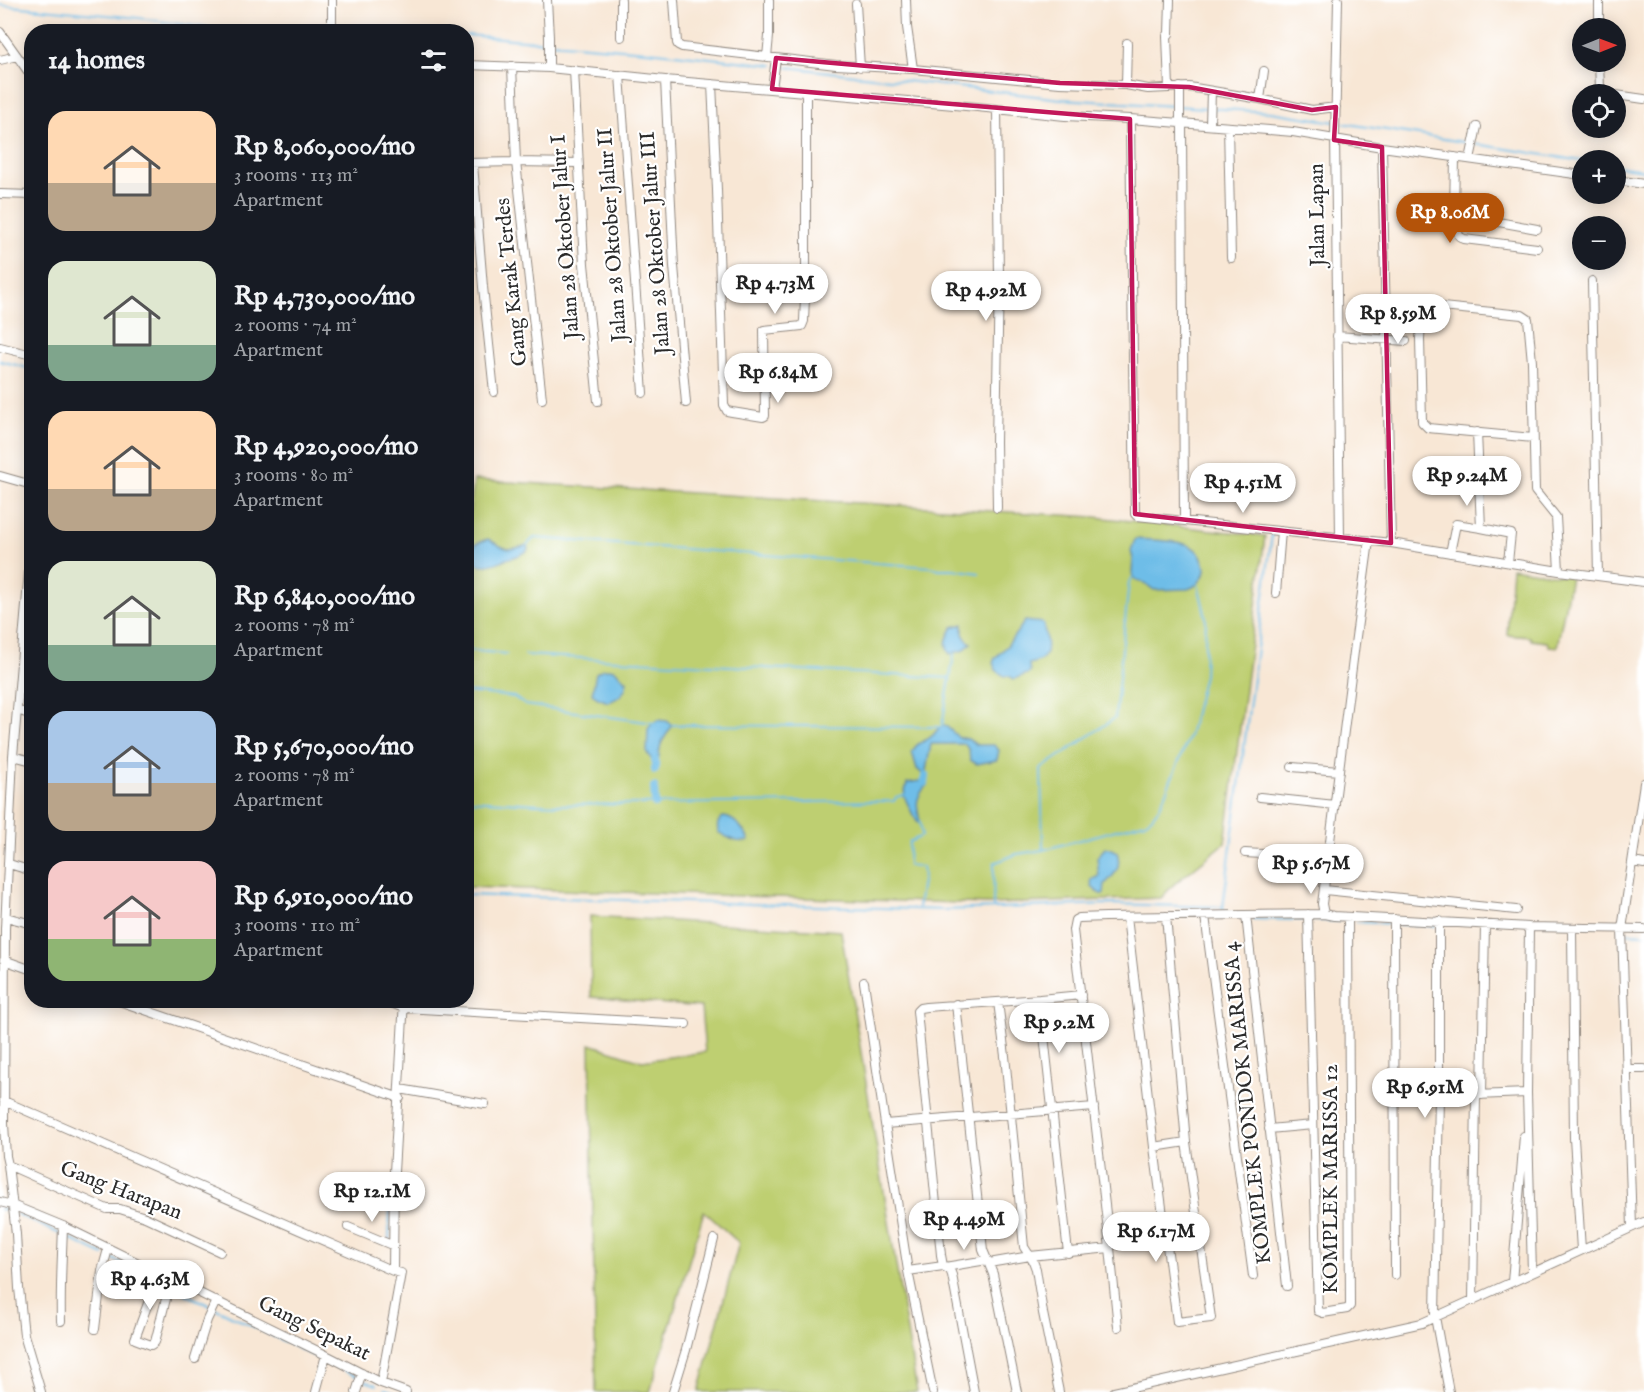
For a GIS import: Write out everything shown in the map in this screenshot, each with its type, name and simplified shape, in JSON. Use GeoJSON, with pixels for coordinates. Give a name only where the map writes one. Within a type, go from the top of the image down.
{"type":"FeatureCollection","features":[{"type":"Feature","properties":{"kind":"street"},"geometry":{"type":"LineString","coordinates":[[332,0],[332,24]]}},
{"type":"Feature","properties":{"kind":"street"},"geometry":{"type":"LineString","coordinates":[[547,0],[549,68]]}},
{"type":"Feature","properties":{"kind":"street"},"geometry":{"type":"LineString","coordinates":[[621,0],[621,37]]}},
{"type":"Feature","properties":{"kind":"street"},"geometry":{"type":"LineString","coordinates":[[674,0],[679,46],[767,57],[776,61],[913,69],[1060,83],[1148,89],[1168,88],[1260,99],[1312,110],[1336,111]]}},
{"type":"Feature","properties":{"kind":"street"},"geometry":{"type":"LineString","coordinates":[[767,57],[769,0]]}},
{"type":"Feature","properties":{"kind":"street"},"geometry":{"type":"LineString","coordinates":[[906,0],[913,69]]}},
{"type":"Feature","properties":{"kind":"street"},"geometry":{"type":"LineString","coordinates":[[1168,88],[1170,0]]}},
{"type":"Feature","properties":{"kind":"street","name":"Jalan Lapan"},"geometry":{"type":"LineString","coordinates":[[1338,0],[1335,138],[1340,537]]}},
{"type":"Feature","properties":{"kind":"street"},"geometry":{"type":"LineString","coordinates":[[1599,0],[1599,18]]}},
{"type":"Feature","properties":{"kind":"street"},"geometry":{"type":"LineString","coordinates":[[856,4],[860,67]]}},
{"type":"Feature","properties":{"kind":"street"},"geometry":{"type":"LineString","coordinates":[[0,32],[24,66]]}},
{"type":"Feature","properties":{"kind":"street"},"geometry":{"type":"LineString","coordinates":[[1126,86],[1127,43]]}},
{"type":"Feature","properties":{"kind":"street"},"geometry":{"type":"LineString","coordinates":[[0,60],[17,56]]}},
{"type":"Feature","properties":{"kind":"street"},"geometry":{"type":"LineString","coordinates":[[772,89],[776,61]]}},
{"type":"Feature","properties":{"kind":"street"},"geometry":{"type":"LineString","coordinates":[[474,65],[574,70],[1065,117],[1130,119],[1293,132],[1455,157],[1471,154],[1572,173]]}},
{"type":"Feature","properties":{"kind":"street","name":"Gang Karak Terdes"},"geometry":{"type":"LineString","coordinates":[[512,66],[516,162],[542,399]]}},
{"type":"Feature","properties":{"kind":"street","name":"Jalan 28 Oktober Jalur I"},"geometry":{"type":"LineString","coordinates":[[574,70],[584,264],[598,401]]}},
{"type":"Feature","properties":{"kind":"street"},"geometry":{"type":"LineString","coordinates":[[1260,99],[1264,71]]}},
{"type":"Feature","properties":{"kind":"street","name":"Jalan 28 Oktober Jalur II"},"geometry":{"type":"LineString","coordinates":[[620,75],[644,393]]}},
{"type":"Feature","properties":{"kind":"street","name":"Jalan 28 Oktober Jalur III"},"geometry":{"type":"LineString","coordinates":[[665,80],[674,266],[686,403]]}},
{"type":"Feature","properties":{"kind":"street"},"geometry":{"type":"LineString","coordinates":[[712,84],[724,405],[727,411],[763,417],[765,416],[764,330],[802,326],[804,321],[806,92]]}},
{"type":"Feature","properties":{"kind":"street"},"geometry":{"type":"LineString","coordinates":[[1180,90],[1184,521]]}},
{"type":"Feature","properties":{"kind":"street"},"geometry":{"type":"LineString","coordinates":[[1210,125],[1211,93]]}},
{"type":"Feature","properties":{"kind":"street"},"geometry":{"type":"LineString","coordinates":[[1626,96],[1644,99]]}},
{"type":"Feature","properties":{"kind":"street"},"geometry":{"type":"LineString","coordinates":[[997,109],[999,206],[997,508]]}},
{"type":"Feature","properties":{"kind":"street"},"geometry":{"type":"LineString","coordinates":[[1130,119],[1135,514],[1142,517],[1390,543],[1559,571],[1644,582]]}},
{"type":"Feature","properties":{"kind":"street"},"geometry":{"type":"LineString","coordinates":[[1228,127],[1230,258]]}},
{"type":"Feature","properties":{"kind":"street"},"geometry":{"type":"LineString","coordinates":[[1471,154],[1477,127]]}},
{"type":"Feature","properties":{"kind":"street"},"geometry":{"type":"LineString","coordinates":[[1382,147],[1390,543]]}},
{"type":"Feature","properties":{"kind":"street"},"geometry":{"type":"LineString","coordinates":[[1455,157],[1454,214],[1459,236],[1464,239],[1538,248]]}},
{"type":"Feature","properties":{"kind":"street"},"geometry":{"type":"LineString","coordinates":[[474,163],[578,163]]}},
{"type":"Feature","properties":{"kind":"street"},"geometry":{"type":"LineString","coordinates":[[1626,181],[1644,184]]}},
{"type":"Feature","properties":{"kind":"street"},"geometry":{"type":"LineString","coordinates":[[0,194],[24,195]]}},
{"type":"Feature","properties":{"kind":"street"},"geometry":{"type":"LineString","coordinates":[[474,201],[494,392]]}},
{"type":"Feature","properties":{"kind":"street"},"geometry":{"type":"LineString","coordinates":[[1454,214],[1537,229]]}},
{"type":"Feature","properties":{"kind":"street"},"geometry":{"type":"LineString","coordinates":[[1592,281],[1598,576]]}},
{"type":"Feature","properties":{"kind":"street"},"geometry":{"type":"LineString","coordinates":[[1533,438],[1428,428],[1422,422],[1420,339],[1424,304],[1526,316],[1529,323],[1532,362],[1535,491],[1556,517],[1559,571]]}},
{"type":"Feature","properties":{"kind":"street"},"geometry":{"type":"LineString","coordinates":[[1337,336],[1406,341]]}},
{"type":"Feature","properties":{"kind":"street"},"geometry":{"type":"LineString","coordinates":[[0,347],[24,353]]}},
{"type":"Feature","properties":{"kind":"street"},"geometry":{"type":"LineString","coordinates":[[1477,432],[1481,528]]}},
{"type":"Feature","properties":{"kind":"street"},"geometry":{"type":"LineString","coordinates":[[0,476],[24,483]]}},
{"type":"Feature","properties":{"kind":"street"},"geometry":{"type":"LineString","coordinates":[[1450,553],[1456,524],[1511,534],[1508,562]]}},
{"type":"Feature","properties":{"kind":"street"},"geometry":{"type":"LineString","coordinates":[[1276,593],[1281,531]]}},
{"type":"Feature","properties":{"kind":"street"},"geometry":{"type":"LineString","coordinates":[[1324,914],[1322,904],[1369,541]]}},
{"type":"Feature","properties":{"kind":"street"},"geometry":{"type":"LineString","coordinates":[[24,633],[13,756],[6,917],[2,928],[4,960],[2,1087],[6,1156],[16,1234],[24,1335],[41,1392]]}},
{"type":"Feature","properties":{"kind":"street"},"geometry":{"type":"LineString","coordinates":[[17,710],[24,712]]}},
{"type":"Feature","properties":{"kind":"street"},"geometry":{"type":"LineString","coordinates":[[13,756],[24,759]]}},
{"type":"Feature","properties":{"kind":"street"},"geometry":{"type":"LineString","coordinates":[[1292,767],[1339,771]]}},
{"type":"Feature","properties":{"kind":"street"},"geometry":{"type":"LineString","coordinates":[[1632,1227],[1622,929],[1644,783]]}},
{"type":"Feature","properties":{"kind":"street"},"geometry":{"type":"LineString","coordinates":[[1260,797],[1335,805]]}},
{"type":"Feature","properties":{"kind":"street"},"geometry":{"type":"LineString","coordinates":[[1245,853],[1328,858]]}},
{"type":"Feature","properties":{"kind":"street"},"geometry":{"type":"LineString","coordinates":[[1633,862],[1644,864]]}},
{"type":"Feature","properties":{"kind":"street"},"geometry":{"type":"LineString","coordinates":[[9,864],[24,869]]}},
{"type":"Feature","properties":{"kind":"street"},"geometry":{"type":"LineString","coordinates":[[1325,890],[1516,910]]}},
{"type":"Feature","properties":{"kind":"street"},"geometry":{"type":"LineString","coordinates":[[1118,1327],[1073,930],[1074,921],[1079,918],[1167,916],[1246,915],[1308,918],[1324,914],[1529,927],[1644,929]]}},
{"type":"Feature","properties":{"kind":"street","name":"KOMPLEK PONDOK MARISSA 4"},"geometry":{"type":"LineString","coordinates":[[1246,915],[1287,1286]]}},
{"type":"Feature","properties":{"kind":"street"},"geometry":{"type":"LineString","coordinates":[[1127,917],[1177,1322],[1211,1318],[1186,1142],[1167,916]]}},
{"type":"Feature","properties":{"kind":"street","name":"KOMPLEK PONDOK MARISSA 4"},"geometry":{"type":"LineString","coordinates":[[1205,916],[1253,1276]]}},
{"type":"Feature","properties":{"kind":"street"},"geometry":{"type":"LineString","coordinates":[[6,917],[24,922]]}},
{"type":"Feature","properties":{"kind":"street","name":"KOMPLEK MARISSA 12"},"geometry":{"type":"LineString","coordinates":[[1308,918],[1317,1311],[1323,1313],[1347,1309],[1350,1306],[1348,917]]}},
{"type":"Feature","properties":{"kind":"street"},"geometry":{"type":"LineString","coordinates":[[1394,919],[1395,1275]]}},
{"type":"Feature","properties":{"kind":"street"},"geometry":{"type":"LineString","coordinates":[[1439,921],[1435,1317],[1449,1392]]}},
{"type":"Feature","properties":{"kind":"street"},"geometry":{"type":"LineString","coordinates":[[1473,1301],[1485,924]]}},
{"type":"Feature","properties":{"kind":"street"},"geometry":{"type":"LineString","coordinates":[[1529,927],[1527,1093],[1532,1272]]}},
{"type":"Feature","properties":{"kind":"street"},"geometry":{"type":"LineString","coordinates":[[1572,928],[1574,1138],[1581,1250]]}},
{"type":"Feature","properties":{"kind":"street"},"geometry":{"type":"LineString","coordinates":[[4,960],[24,967]]}},
{"type":"Feature","properties":{"kind":"street"},"geometry":{"type":"LineString","coordinates":[[864,982],[908,1271],[933,1392]]}},
{"type":"Feature","properties":{"kind":"street"},"geometry":{"type":"LineString","coordinates":[[944,1267],[917,1011],[920,1008],[956,1004],[1081,995]]}},
{"type":"Feature","properties":{"kind":"street"},"geometry":{"type":"LineString","coordinates":[[1040,999],[1068,1253]]}},
{"type":"Feature","properties":{"kind":"street"},"geometry":{"type":"LineString","coordinates":[[998,1002],[1024,1247],[1036,1269],[1059,1392]]}},
{"type":"Feature","properties":{"kind":"street"},"geometry":{"type":"LineString","coordinates":[[956,1004],[983,1250],[993,1274],[1017,1392]]}},
{"type":"Feature","properties":{"kind":"street"},"geometry":{"type":"LineString","coordinates":[[140,1008],[397,1095],[485,1104]]}},
{"type":"Feature","properties":{"kind":"street"},"geometry":{"type":"LineString","coordinates":[[393,1271],[391,1244],[397,1095],[404,1008]]}},
{"type":"Feature","properties":{"kind":"street"},"geometry":{"type":"LineString","coordinates":[[460,1008],[686,1024]]}},
{"type":"Feature","properties":{"kind":"street"},"geometry":{"type":"LineString","coordinates":[[1628,1069],[1644,1069]]}},
{"type":"Feature","properties":{"kind":"street"},"geometry":{"type":"LineString","coordinates":[[1439,1094],[1527,1093]]}},
{"type":"Feature","properties":{"kind":"street"},"geometry":{"type":"LineString","coordinates":[[1512,1282],[1527,1093]]}},
{"type":"Feature","properties":{"kind":"street"},"geometry":{"type":"LineString","coordinates":[[4,1101],[401,1273],[381,1383]]}},
{"type":"Feature","properties":{"kind":"street"},"geometry":{"type":"LineString","coordinates":[[885,1124],[1094,1107]]}},
{"type":"Feature","properties":{"kind":"street"},"geometry":{"type":"LineString","coordinates":[[1269,1129],[1313,1125]]}},
{"type":"Feature","properties":{"kind":"street"},"geometry":{"type":"LineString","coordinates":[[1154,1147],[1186,1142]]}},
{"type":"Feature","properties":{"kind":"street","name":"Gang Harapan"},"geometry":{"type":"LineString","coordinates":[[8,1165],[107,1209],[120,1209],[145,1217],[220,1252]]}},
{"type":"Feature","properties":{"kind":"street","name":"Gang Sepakat"},"geometry":{"type":"LineString","coordinates":[[0,1202],[213,1305],[326,1356],[360,1376],[406,1392]]}},
{"type":"Feature","properties":{"kind":"street"},"geometry":{"type":"LineString","coordinates":[[1114,1392],[1410,1326],[1473,1301],[1644,1222]]}},
{"type":"Feature","properties":{"kind":"street"},"geometry":{"type":"LineString","coordinates":[[348,1227],[391,1244]]}},
{"type":"Feature","properties":{"kind":"street"},"geometry":{"type":"LineString","coordinates":[[61,1321],[60,1273],[63,1232]]}},
{"type":"Feature","properties":{"kind":"street"},"geometry":{"type":"LineString","coordinates":[[673,1392],[714,1239]]}},
{"type":"Feature","properties":{"kind":"street"},"geometry":{"type":"LineString","coordinates":[[908,1271],[1110,1248]]}},
{"type":"Feature","properties":{"kind":"street"},"geometry":{"type":"LineString","coordinates":[[95,1329],[107,1253]]}},
{"type":"Feature","properties":{"kind":"street"},"geometry":{"type":"LineString","coordinates":[[944,1267],[950,1270],[952,1275],[974,1392]]}},
{"type":"Feature","properties":{"kind":"street"},"geometry":{"type":"LineString","coordinates":[[157,1278],[135,1339],[151,1345],[155,1342],[170,1284]]}},
{"type":"Feature","properties":{"kind":"street"},"geometry":{"type":"LineString","coordinates":[[195,1359],[213,1305]]}},
{"type":"Feature","properties":{"kind":"street"},"geometry":{"type":"LineString","coordinates":[[316,1392],[326,1356]]}},
{"type":"Feature","properties":{"kind":"street"},"geometry":{"type":"LineString","coordinates":[[356,1392],[360,1376]]}},
{"type":"Feature","properties":{"kind":"highlighted area"},"geometry":{"type":"Polygon","coordinates":[[[776,58],[1060,83],[1189,87],[1312,110],[1336,107],[1334,140],[1382,147],[1391,543],[1135,514],[1130,119],[772,89],[776,58]]]}},
{"type":"Feature","properties":{"kind":"green space"},"geometry":{"type":"Polygon","coordinates":[[[474,480],[1095,517],[1265,536],[1225,843],[1173,885],[1161,898],[989,904],[474,887],[474,480]]]}},
{"type":"Feature","properties":{"kind":"green space"},"geometry":{"type":"Polygon","coordinates":[[[1512,568],[1571,577],[1557,647],[1549,646],[1547,642],[1531,640],[1530,637],[1507,635],[1512,568]]]}},
{"type":"Feature","properties":{"kind":"green space"},"geometry":{"type":"Polygon","coordinates":[[[590,916],[841,931],[917,1392],[699,1392],[739,1243],[704,1211],[650,1392],[596,1392],[590,1044],[642,1061],[705,1052],[701,1007],[591,997],[590,916]]]}},
{"type":"Feature","properties":{"kind":"water"},"geometry":{"type":"Polygon","coordinates":[[[488,539],[506,548],[527,545],[528,549],[518,556],[490,565],[482,565],[474,562],[474,545],[488,539]]]}},
{"type":"Feature","properties":{"kind":"water"},"geometry":{"type":"Polygon","coordinates":[[[1135,539],[1188,545],[1199,553],[1205,573],[1196,585],[1188,589],[1154,590],[1133,577],[1131,551],[1135,539]]]}},
{"type":"Feature","properties":{"kind":"water"},"geometry":{"type":"Polygon","coordinates":[[[1025,621],[1043,623],[1046,651],[1041,659],[1029,664],[1030,673],[1014,679],[996,670],[993,663],[1025,621]]]}},
{"type":"Feature","properties":{"kind":"water"},"geometry":{"type":"Polygon","coordinates":[[[963,624],[963,634],[971,643],[964,650],[950,654],[946,644],[948,637],[953,627],[963,624]]]}},
{"type":"Feature","properties":{"kind":"water"},"geometry":{"type":"Polygon","coordinates":[[[603,669],[614,669],[627,680],[621,694],[608,702],[592,694],[596,673],[603,669]]]}},
{"type":"Feature","properties":{"kind":"water"},"geometry":{"type":"Polygon","coordinates":[[[657,720],[667,721],[672,725],[662,742],[659,757],[652,760],[647,753],[648,728],[657,720]]]}},
{"type":"Feature","properties":{"kind":"water"},"geometry":{"type":"Polygon","coordinates":[[[945,725],[958,737],[968,739],[977,745],[994,745],[999,750],[997,760],[977,764],[970,760],[965,744],[931,744],[925,776],[917,769],[912,752],[917,745],[930,738],[945,725]]]}},
{"type":"Feature","properties":{"kind":"water"},"geometry":{"type":"Polygon","coordinates":[[[919,781],[927,785],[920,794],[918,802],[920,821],[918,822],[904,796],[907,783],[919,781]]]}},
{"type":"Feature","properties":{"kind":"water"},"geometry":{"type":"Polygon","coordinates":[[[723,817],[739,825],[749,841],[737,841],[718,832],[718,823],[723,817]]]}},
{"type":"Feature","properties":{"kind":"water"},"geometry":{"type":"Polygon","coordinates":[[[1105,848],[1117,852],[1119,862],[1115,874],[1105,884],[1104,894],[1100,894],[1092,887],[1091,880],[1099,876],[1097,857],[1105,848]]]}},
{"type":"Feature","properties":{"kind":"waterway"},"geometry":{"type":"LineString","coordinates":[[0,5],[179,24]]}},
{"type":"Feature","properties":{"kind":"waterway"},"geometry":{"type":"LineString","coordinates":[[474,36],[546,42]]}},
{"type":"Feature","properties":{"kind":"waterway"},"geometry":{"type":"LineString","coordinates":[[552,43],[773,65]]}},
{"type":"Feature","properties":{"kind":"waterway"},"geometry":{"type":"LineString","coordinates":[[778,66],[1061,99],[1271,112],[1470,143]]}},
{"type":"Feature","properties":{"kind":"waterway"},"geometry":{"type":"LineString","coordinates":[[1476,144],[1572,159]]}},
{"type":"Feature","properties":{"kind":"waterway"},"geometry":{"type":"LineString","coordinates":[[1626,167],[1644,170]]}},
{"type":"Feature","properties":{"kind":"waterway"},"geometry":{"type":"LineString","coordinates":[[0,361],[24,367]]}},
{"type":"Feature","properties":{"kind":"waterway"},"geometry":{"type":"LineString","coordinates":[[1224,912],[1272,534]]}},
{"type":"Feature","properties":{"kind":"waterway"},"geometry":{"type":"LineString","coordinates":[[527,545],[534,538],[931,567],[979,573]]}},
{"type":"Feature","properties":{"kind":"waterway"},"geometry":{"type":"LineString","coordinates":[[1043,848],[1041,769],[1115,718],[1129,582],[1133,577]]}},
{"type":"Feature","properties":{"kind":"waterway"},"geometry":{"type":"LineString","coordinates":[[993,907],[994,863],[1017,854],[1043,850],[1145,822],[1160,806],[1189,737],[1204,675],[1206,618],[1198,584]]}},
{"type":"Feature","properties":{"kind":"waterway"},"geometry":{"type":"LineString","coordinates":[[474,651],[507,654]]}},
{"type":"Feature","properties":{"kind":"waterway"},"geometry":{"type":"LineString","coordinates":[[942,726],[954,654]]}},
{"type":"Feature","properties":{"kind":"waterway"},"geometry":{"type":"LineString","coordinates":[[525,655],[950,678]]}},
{"type":"Feature","properties":{"kind":"waterway"},"geometry":{"type":"LineString","coordinates":[[474,693],[514,697],[525,705],[654,723]]}},
{"type":"Feature","properties":{"kind":"waterway"},"geometry":{"type":"LineString","coordinates":[[672,725],[940,727]]}},
{"type":"Feature","properties":{"kind":"waterway"},"geometry":{"type":"LineString","coordinates":[[655,759],[655,770]]}},
{"type":"Feature","properties":{"kind":"waterway"},"geometry":{"type":"LineString","coordinates":[[924,783],[925,776]]}},
{"type":"Feature","properties":{"kind":"waterway"},"geometry":{"type":"LineString","coordinates":[[654,787],[655,804]]}},
{"type":"Feature","properties":{"kind":"waterway"},"geometry":{"type":"LineString","coordinates":[[474,800],[557,805],[894,801],[896,797],[904,795]]}},
{"type":"Feature","properties":{"kind":"waterway"},"geometry":{"type":"LineString","coordinates":[[918,908],[922,867],[908,865],[909,842],[922,836],[920,821]]}},
{"type":"Feature","properties":{"kind":"waterway"},"geometry":{"type":"LineString","coordinates":[[474,895],[944,910],[1109,904],[1223,907]]}},
{"type":"Feature","properties":{"kind":"waterway"},"geometry":{"type":"LineString","coordinates":[[1252,919],[1306,920]]}},
{"type":"Feature","properties":{"kind":"waterway"},"geometry":{"type":"LineString","coordinates":[[1312,920],[1339,921]]}},
{"type":"Feature","properties":{"kind":"waterway"},"geometry":{"type":"LineString","coordinates":[[1356,922],[1435,926]]}},
{"type":"Feature","properties":{"kind":"waterway"},"geometry":{"type":"LineString","coordinates":[[1627,933],[1644,934]]}},
{"type":"Feature","properties":{"kind":"waterway"},"geometry":{"type":"LineString","coordinates":[[389,1241],[390,1208]]}},
{"type":"Feature","properties":{"kind":"waterway"},"geometry":{"type":"LineString","coordinates":[[0,1209],[12,1211]]}},
{"type":"Feature","properties":{"kind":"waterway"},"geometry":{"type":"LineString","coordinates":[[17,1214],[60,1234]]}},
{"type":"Feature","properties":{"kind":"waterway"},"geometry":{"type":"LineString","coordinates":[[66,1237],[104,1255]]}},
{"type":"Feature","properties":{"kind":"waterway"},"geometry":{"type":"LineString","coordinates":[[109,1257],[166,1285]]}},
{"type":"Feature","properties":{"kind":"waterway"},"geometry":{"type":"LineString","coordinates":[[171,1287],[358,1377]]}},
{"type":"Feature","properties":{"kind":"waterway"},"geometry":{"type":"LineString","coordinates":[[363,1380],[377,1385]]}},
{"type":"Feature","properties":{"kind":"waterway"},"geometry":{"type":"LineString","coordinates":[[385,1389],[394,1392]]}}]}
